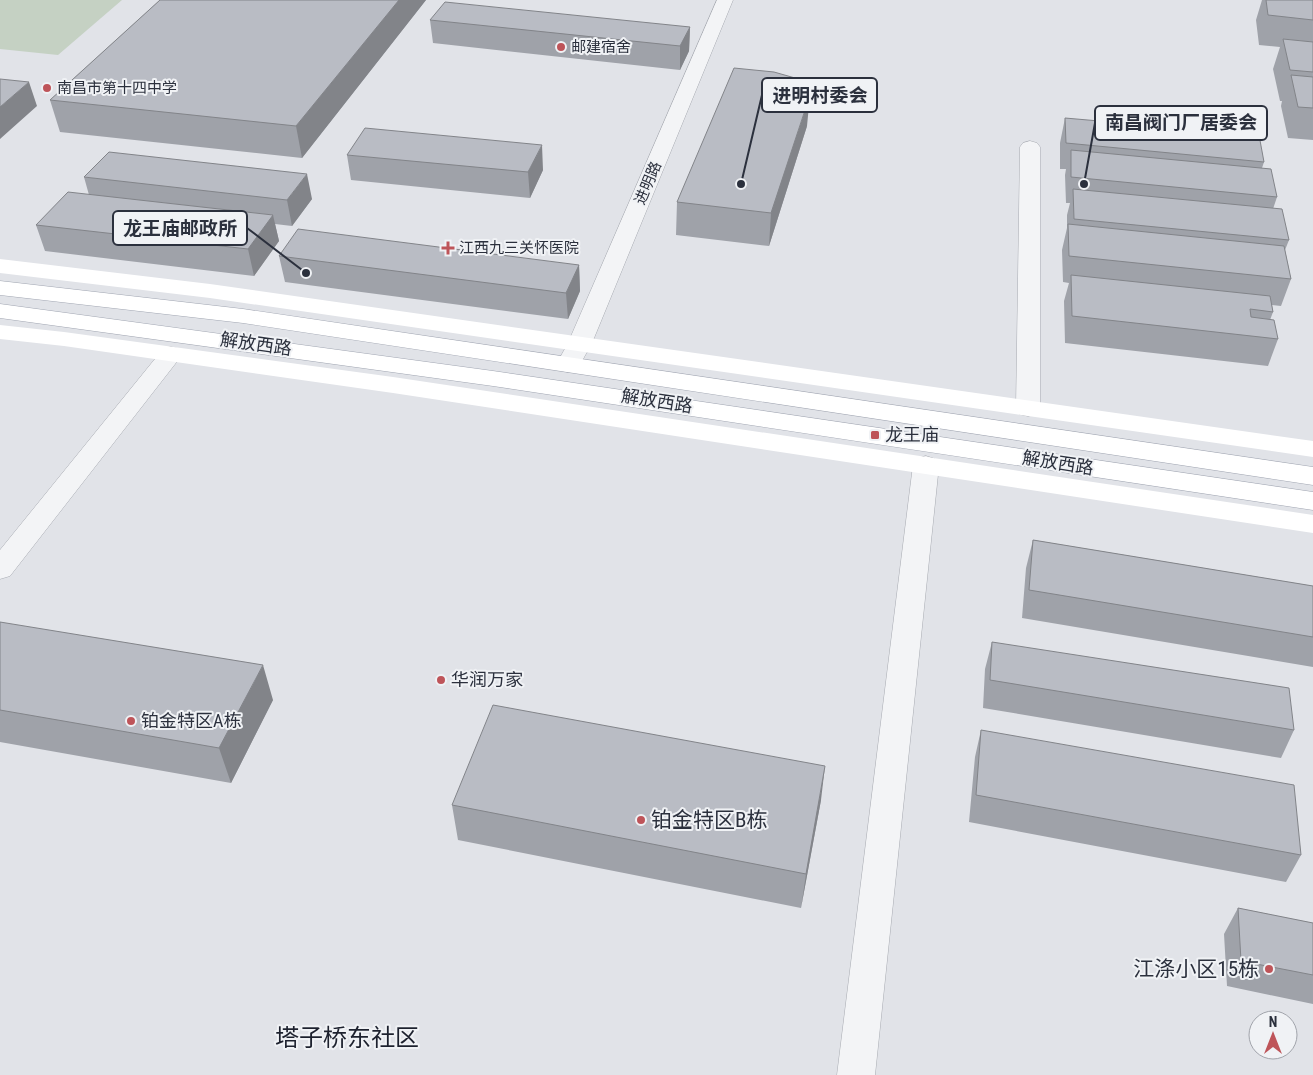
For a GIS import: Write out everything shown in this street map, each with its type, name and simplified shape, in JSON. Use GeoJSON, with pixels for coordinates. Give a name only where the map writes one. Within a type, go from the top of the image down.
{"type":"FeatureCollection","features":[{"type":"Feature","properties":{"kind":"main road"},"geometry":{"type":"LineString","coordinates":[[0,266],[220,293],[580,343],[1313,449]]}},
{"type":"Feature","properties":{"kind":"main road","name":"解放西路"},"geometry":{"type":"LineString","coordinates":[[0,288],[242,316],[1313,476]]}},
{"type":"Feature","properties":{"kind":"main road","name":"解放西路"},"geometry":{"type":"LineString","coordinates":[[0,311],[222,339],[575,389],[1313,502]]}},
{"type":"Feature","properties":{"kind":"main road"},"geometry":{"type":"LineString","coordinates":[[0,321],[222,339]]}},
{"type":"Feature","properties":{"kind":"main road"},"geometry":{"type":"LineString","coordinates":[[0,332],[64,339],[393,385],[1313,524]]}},
{"type":"Feature","properties":{"kind":"street","name":"进明路"},"geometry":{"type":"LineString","coordinates":[[568,365],[580,343],[725,0]]}},
{"type":"Feature","properties":{"kind":"street"},"geometry":{"type":"LineString","coordinates":[[1028,408],[1030,147]]}},
{"type":"Feature","properties":{"kind":"street"},"geometry":{"type":"LineString","coordinates":[[0,569],[171,354]]}},
{"type":"Feature","properties":{"kind":"street"},"geometry":{"type":"LineString","coordinates":[[856,1075],[926,465]]}},
{"type":"Feature","properties":{"kind":"green space"},"geometry":{"type":"Polygon","coordinates":[[[0,0],[122,0],[58,55],[0,49],[0,0]]]}},
{"type":"Feature","properties":{"kind":"building"},"geometry":{"type":"Polygon","coordinates":[[[160,0],[399,0],[296,126],[50,100],[160,0]]]}},
{"type":"Feature","properties":{"kind":"building"},"geometry":{"type":"Polygon","coordinates":[[[1266,0],[1313,0],[1313,20],[1268,15],[1266,0]]]}},
{"type":"Feature","properties":{"kind":"building"},"geometry":{"type":"Polygon","coordinates":[[[445,2],[690,27],[680,46],[430,20],[445,2]]]}},
{"type":"Feature","properties":{"kind":"building"},"geometry":{"type":"Polygon","coordinates":[[[1283,39],[1313,42],[1313,72],[1290,70],[1283,39]]]}},
{"type":"Feature","properties":{"kind":"building"},"geometry":{"type":"Polygon","coordinates":[[[734,68],[774,72],[795,78],[806,87],[810,95],[771,213],[677,202],[734,68]]]}},
{"type":"Feature","properties":{"kind":"building"},"geometry":{"type":"Polygon","coordinates":[[[1291,75],[1313,77],[1313,108],[1298,107],[1291,75]]]}},
{"type":"Feature","properties":{"kind":"building"},"geometry":{"type":"Polygon","coordinates":[[[0,79],[29,82],[0,107],[0,79]]]}},
{"type":"Feature","properties":{"kind":"building"},"geometry":{"type":"Polygon","coordinates":[[[1065,118],[1259,135],[1264,162],[1066,143],[1065,118]]]}},
{"type":"Feature","properties":{"kind":"building"},"geometry":{"type":"Polygon","coordinates":[[[365,128],[542,145],[528,172],[347,155],[365,128]]]}},
{"type":"Feature","properties":{"kind":"building"},"geometry":{"type":"Polygon","coordinates":[[[1071,150],[1271,169],[1277,197],[1071,177],[1071,150]]]}},
{"type":"Feature","properties":{"kind":"building"},"geometry":{"type":"Polygon","coordinates":[[[109,152],[307,174],[287,200],[84,177],[109,152]]]}},
{"type":"Feature","properties":{"kind":"building"},"geometry":{"type":"Polygon","coordinates":[[[1073,189],[1282,209],[1289,240],[1074,219],[1073,189]]]}},
{"type":"Feature","properties":{"kind":"building"},"geometry":{"type":"Polygon","coordinates":[[[68,192],[273,215],[248,249],[36,225],[68,192]]]}},
{"type":"Feature","properties":{"kind":"building"},"geometry":{"type":"Polygon","coordinates":[[[1068,224],[1284,246],[1291,279],[1069,256],[1068,224]]]}},
{"type":"Feature","properties":{"kind":"building"},"geometry":{"type":"Polygon","coordinates":[[[298,229],[579,265],[566,293],[279,256],[298,229]]]}},
{"type":"Feature","properties":{"kind":"building"},"geometry":{"type":"Polygon","coordinates":[[[1071,275],[1270,296],[1273,312],[1250,309],[1251,317],[1274,320],[1278,339],[1072,316],[1071,275]]]}},
{"type":"Feature","properties":{"kind":"building"},"geometry":{"type":"Polygon","coordinates":[[[1033,540],[1313,586],[1313,637],[1029,590],[1033,540]]]}},
{"type":"Feature","properties":{"kind":"building"},"geometry":{"type":"Polygon","coordinates":[[[0,622],[263,665],[219,748],[0,710],[0,622]]]}},
{"type":"Feature","properties":{"kind":"building"},"geometry":{"type":"Polygon","coordinates":[[[992,642],[1289,688],[1294,730],[990,680],[992,642]]]}},
{"type":"Feature","properties":{"kind":"building","name":"铂金特区B栋"},"geometry":{"type":"Polygon","coordinates":[[[493,705],[825,766],[806,874],[452,805],[493,705]]]}},
{"type":"Feature","properties":{"kind":"building"},"geometry":{"type":"Polygon","coordinates":[[[981,730],[1294,785],[1301,855],[976,795],[981,730]]]}},
{"type":"Feature","properties":{"kind":"building"},"geometry":{"type":"Polygon","coordinates":[[[1238,908],[1313,923],[1313,975],[1241,961],[1238,908]]]}},
{"type":"Feature","properties":{"kind":"place","name":"邮建宿舍"},"geometry":{"type":"Point","coordinates":[561,47]}},
{"type":"Feature","properties":{"kind":"place","name":"南昌市第十四中学"},"geometry":{"type":"Point","coordinates":[47,88]}},
{"type":"Feature","properties":{"kind":"place","name":"进明村委会"},"geometry":{"type":"Point","coordinates":[741,184]}},
{"type":"Feature","properties":{"kind":"place","name":"南昌阀门厂居委会"},"geometry":{"type":"Point","coordinates":[1084,184]}},
{"type":"Feature","properties":{"kind":"place","name":"江西九三关怀医院"},"geometry":{"type":"Point","coordinates":[448,248]}},
{"type":"Feature","properties":{"kind":"place","name":"龙王庙邮政所"},"geometry":{"type":"Point","coordinates":[306,273]}},
{"type":"Feature","properties":{"kind":"place","name":"龙王庙"},"geometry":{"type":"Point","coordinates":[875,435]}},
{"type":"Feature","properties":{"kind":"place","name":"华润万家"},"geometry":{"type":"Point","coordinates":[441,680]}},
{"type":"Feature","properties":{"kind":"place","name":"铂金特区A栋"},"geometry":{"type":"Point","coordinates":[131,721]}},
{"type":"Feature","properties":{"kind":"place","name":"铂金特区B栋"},"geometry":{"type":"Point","coordinates":[641,820]}},
{"type":"Feature","properties":{"kind":"place","name":"江涤小区15栋"},"geometry":{"type":"Point","coordinates":[1269,969]}},
{"type":"Feature","properties":{"kind":"district","name":"塔子桥东社区"},"geometry":{"type":"Point","coordinates":[347,1038]}}]}
